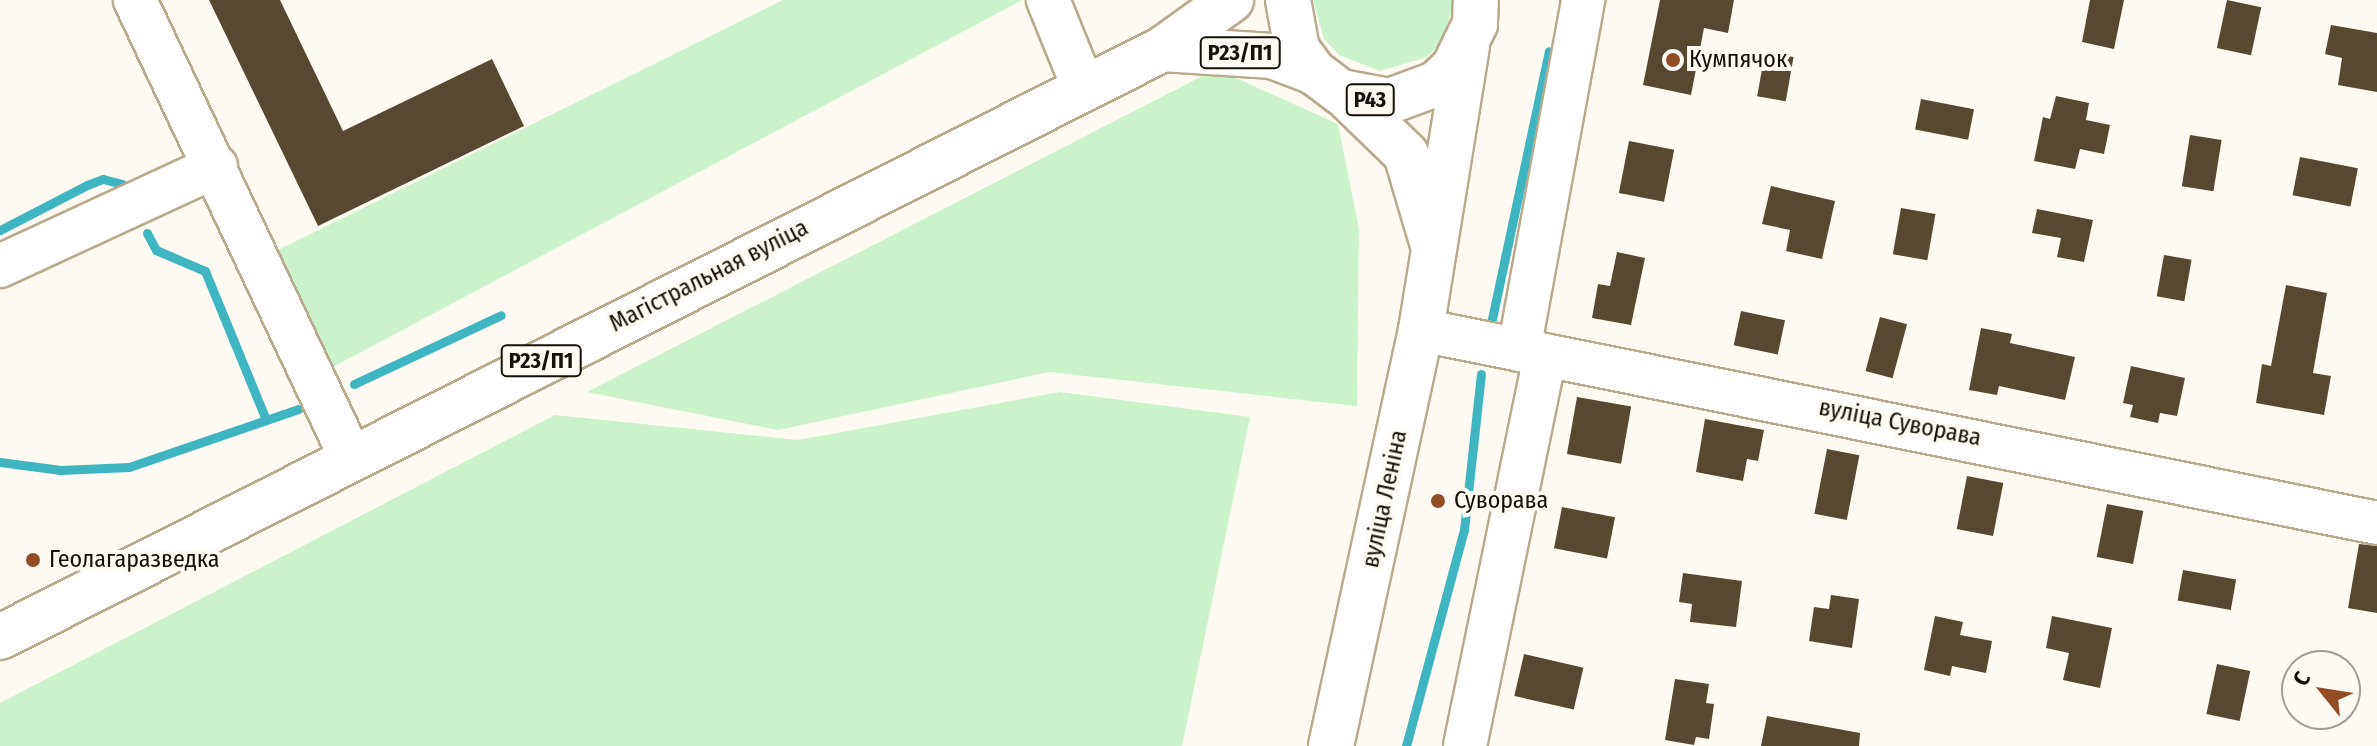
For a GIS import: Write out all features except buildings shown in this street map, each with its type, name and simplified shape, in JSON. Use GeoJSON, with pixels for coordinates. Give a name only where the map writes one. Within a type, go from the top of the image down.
{"type":"FeatureCollection","features":[{"type":"Feature","properties":{"kind":"main road","name":"Магістральная вуліца"},"geometry":{"type":"LineString","coordinates":[[0,637],[1083,86],[1163,49],[1231,0]]}},
{"type":"Feature","properties":{"kind":"main road","name":"Р43"},"geometry":{"type":"LineString","coordinates":[[1288,0],[1297,49],[1327,82],[1377,100],[1413,95],[1436,84],[1475,18]]}},
{"type":"Feature","properties":{"kind":"main road","name":"вуліца Леніна"},"geometry":{"type":"LineString","coordinates":[[1331,746],[1421,330],[1475,18]]}},
{"type":"Feature","properties":{"kind":"main road","name":"Магістральная вуліца"},"geometry":{"type":"LineString","coordinates":[[1163,49],[1272,56],[1327,82]]}},
{"type":"Feature","properties":{"kind":"main road","name":"вуліца Леніна"},"geometry":{"type":"LineString","coordinates":[[1327,82],[1406,154],[1435,252]]}},
{"type":"Feature","properties":{"kind":"street"},"geometry":{"type":"LineString","coordinates":[[135,0],[216,166],[351,458]]}},
{"type":"Feature","properties":{"kind":"street"},"geometry":{"type":"LineString","coordinates":[[1048,0],[1083,86]]}},
{"type":"Feature","properties":{"kind":"street"},"geometry":{"type":"LineString","coordinates":[[1465,746],[1532,352],[1583,0]]}},
{"type":"Feature","properties":{"kind":"street"},"geometry":{"type":"LineString","coordinates":[[0,266],[216,166]]}},
{"type":"Feature","properties":{"kind":"street","name":"вуліца Суворава"},"geometry":{"type":"LineString","coordinates":[[1421,330],[2377,523]]}},
{"type":"Feature","properties":{"kind":"green space"},"geometry":{"type":"Polygon","coordinates":[[[783,0],[1022,0],[331,368],[274,252],[783,0]]]}},
{"type":"Feature","properties":{"kind":"green space"},"geometry":{"type":"Polygon","coordinates":[[[1313,0],[1454,0],[1444,39],[1427,57],[1380,71],[1339,55],[1324,39],[1313,0]]]}},
{"type":"Feature","properties":{"kind":"green space"},"geometry":{"type":"Polygon","coordinates":[[[1216,69],[1338,124],[1359,229],[1357,406],[1049,372],[778,430],[587,392],[1216,69]]]}},
{"type":"Feature","properties":{"kind":"green space"},"geometry":{"type":"Polygon","coordinates":[[[1060,392],[1250,417],[1182,746],[0,746],[0,703],[555,415],[798,440],[1060,392]]]}},
{"type":"Feature","properties":{"kind":"waterway"},"geometry":{"type":"LineString","coordinates":[[1489,333],[1549,51]]}},
{"type":"Feature","properties":{"kind":"waterway"},"geometry":{"type":"LineString","coordinates":[[0,230],[87,185],[103,179],[122,184]]}},
{"type":"Feature","properties":{"kind":"waterway"},"geometry":{"type":"LineString","coordinates":[[147,233],[156,250],[205,271],[266,420]]}},
{"type":"Feature","properties":{"kind":"waterway"},"geometry":{"type":"LineString","coordinates":[[354,384],[501,315]]}},
{"type":"Feature","properties":{"kind":"waterway"},"geometry":{"type":"LineString","coordinates":[[1406,746],[1464,530],[1481,374]]}},
{"type":"Feature","properties":{"kind":"waterway"},"geometry":{"type":"LineString","coordinates":[[0,462],[60,470],[129,467],[298,409]]}},
{"type":"Feature","properties":{"kind":"place","name":"Кумпячок"},"geometry":{"type":"Point","coordinates":[1673,60]}},
{"type":"Feature","properties":{"kind":"place","name":"Суворава"},"geometry":{"type":"Point","coordinates":[1438,501]}},
{"type":"Feature","properties":{"kind":"place","name":"Геолагаразведка"},"geometry":{"type":"Point","coordinates":[33,560]}}]}
